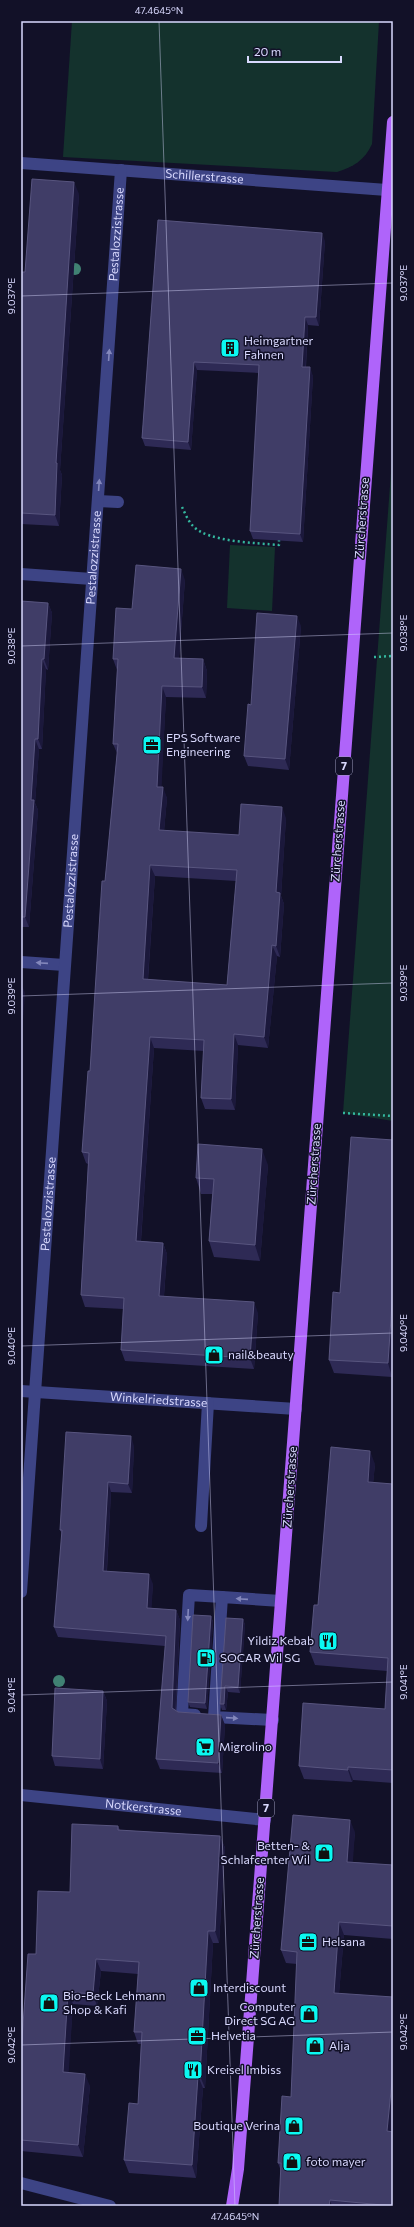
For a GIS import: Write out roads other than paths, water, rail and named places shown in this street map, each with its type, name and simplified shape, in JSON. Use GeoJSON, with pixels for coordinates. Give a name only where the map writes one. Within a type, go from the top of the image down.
{"type":"FeatureCollection","features":[{"type":"Feature","properties":{"kind":"main road","name":"Zürcherstrasse"},"geometry":{"type":"LineString","coordinates":[[232,2206],[238,2169],[273,1720],[393,122]]}},
{"type":"Feature","properties":{"kind":"street","name":"Schillerstrasse"},"geometry":{"type":"LineString","coordinates":[[21,163],[387,190]]}},
{"type":"Feature","properties":{"kind":"street","name":"Pestalozzistrasse"},"geometry":{"type":"LineString","coordinates":[[21,1592],[121,170]]}},
{"type":"Feature","properties":{"kind":"street"},"geometry":{"type":"LineString","coordinates":[[98,501],[118,502]]}},
{"type":"Feature","properties":{"kind":"street"},"geometry":{"type":"LineString","coordinates":[[21,574],[92,580]]}},
{"type":"Feature","properties":{"kind":"street"},"geometry":{"type":"LineString","coordinates":[[21,962],[64,964]]}},
{"type":"Feature","properties":{"kind":"street","name":"Winkelriedstrasse"},"geometry":{"type":"LineString","coordinates":[[21,1391],[296,1409]]}},
{"type":"Feature","properties":{"kind":"street"},"geometry":{"type":"LineString","coordinates":[[201,1526],[208,1403]]}},
{"type":"Feature","properties":{"kind":"street"},"geometry":{"type":"LineString","coordinates":[[273,1720],[182,1714],[189,1595],[281,1601]]}},
{"type":"Feature","properties":{"kind":"street"},"geometry":{"type":"LineString","coordinates":[[214,1717],[222,1597]]}},
{"type":"Feature","properties":{"kind":"street","name":"Notkerstrasse"},"geometry":{"type":"LineString","coordinates":[[21,1795],[265,1820]]}},
{"type":"Feature","properties":{"kind":"street"},"geometry":{"type":"LineString","coordinates":[[21,2183],[110,2206]]}},
{"type":"Feature","properties":{"kind":"place","name":"Heimgartner Fahnen"},"geometry":{"type":"Point","coordinates":[230,348]}},
{"type":"Feature","properties":{"kind":"place","name":"EPS Software Engineering"},"geometry":{"type":"Point","coordinates":[152,745]}},
{"type":"Feature","properties":{"kind":"place","name":"nail&beauty"},"geometry":{"type":"Point","coordinates":[214,1355]}},
{"type":"Feature","properties":{"kind":"place","name":"Yildiz Kebab"},"geometry":{"type":"Point","coordinates":[328,1641]}},
{"type":"Feature","properties":{"kind":"place","name":"SOCAR Wil SG"},"geometry":{"type":"Point","coordinates":[206,1658]}},
{"type":"Feature","properties":{"kind":"place","name":"Migrolino"},"geometry":{"type":"Point","coordinates":[205,1747]}},
{"type":"Feature","properties":{"kind":"place","name":"Betten- & Schlafcenter Wil"},"geometry":{"type":"Point","coordinates":[324,1853]}},
{"type":"Feature","properties":{"kind":"place","name":"Helsana"},"geometry":{"type":"Point","coordinates":[308,1942]}},
{"type":"Feature","properties":{"kind":"place","name":"Interdiscount"},"geometry":{"type":"Point","coordinates":[199,1988]}},
{"type":"Feature","properties":{"kind":"place","name":"Bio-Beck Lehmann Shop & Kafi"},"geometry":{"type":"Point","coordinates":[49,2003]}},
{"type":"Feature","properties":{"kind":"place","name":"Computer Direct SG AG"},"geometry":{"type":"Point","coordinates":[309,2014]}},
{"type":"Feature","properties":{"kind":"place","name":"Helvetia"},"geometry":{"type":"Point","coordinates":[197,2036]}},
{"type":"Feature","properties":{"kind":"place","name":"Alja"},"geometry":{"type":"Point","coordinates":[315,2046]}},
{"type":"Feature","properties":{"kind":"place","name":"Kreisel Imbiss"},"geometry":{"type":"Point","coordinates":[193,2070]}},
{"type":"Feature","properties":{"kind":"place","name":"Boutique Verina"},"geometry":{"type":"Point","coordinates":[294,2126]}},
{"type":"Feature","properties":{"kind":"place","name":"foto mayer"},"geometry":{"type":"Point","coordinates":[292,2162]}}]}
